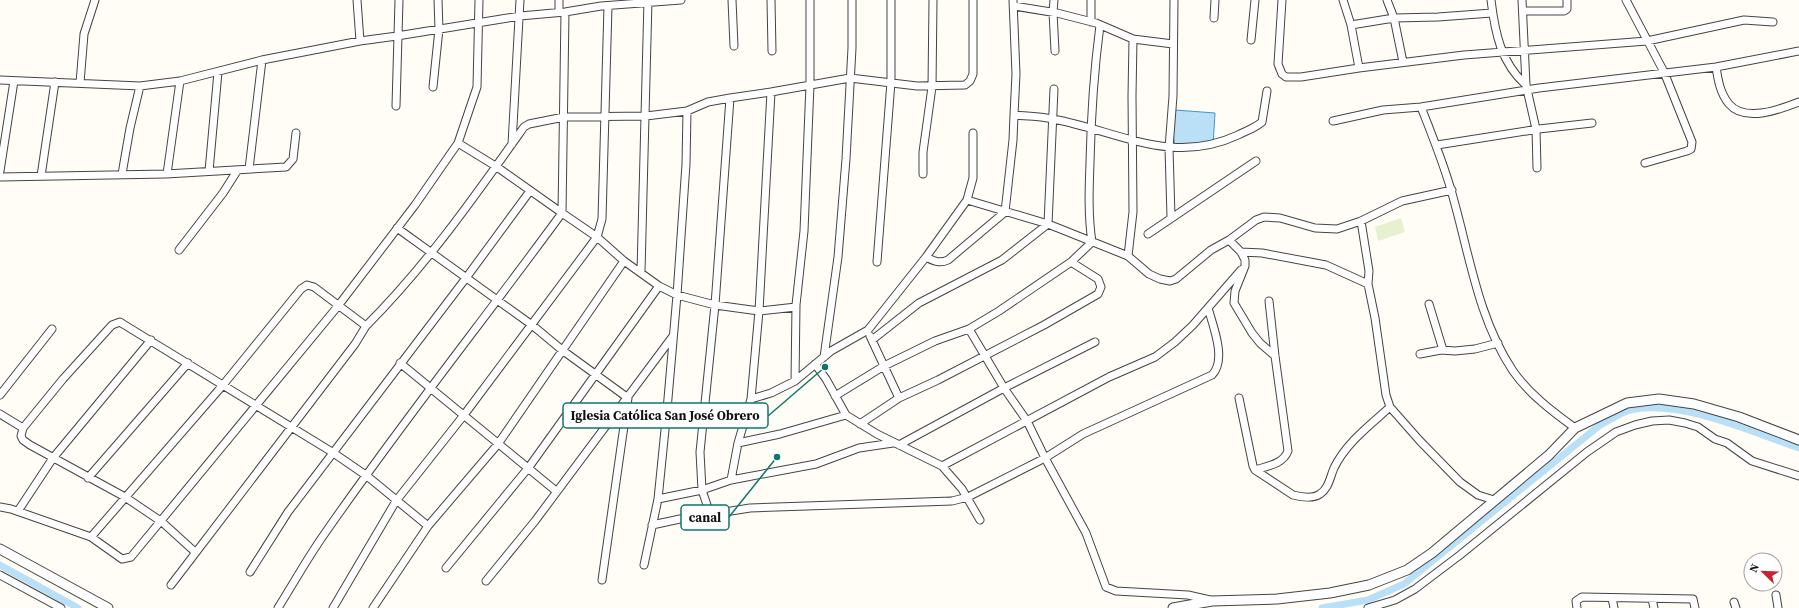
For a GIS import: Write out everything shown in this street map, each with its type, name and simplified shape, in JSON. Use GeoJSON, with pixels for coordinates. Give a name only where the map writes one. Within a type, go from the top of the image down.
{"type":"FeatureCollection","features":[{"type":"Feature","properties":{"kind":"street"},"geometry":{"type":"LineString","coordinates":[[80,83],[84,34],[95,0]]}},
{"type":"Feature","properties":{"kind":"street"},"geometry":{"type":"LineString","coordinates":[[357,0],[360,41]]}},
{"type":"Feature","properties":{"kind":"street"},"geometry":{"type":"LineString","coordinates":[[396,106],[399,0]]}},
{"type":"Feature","properties":{"kind":"street"},"geometry":{"type":"LineString","coordinates":[[433,87],[439,29],[438,0]]}},
{"type":"Feature","properties":{"kind":"street"},"geometry":{"type":"LineString","coordinates":[[0,507],[18,511],[92,537],[122,559],[131,557],[162,522],[338,306],[397,228],[458,143],[477,87],[479,0]]}},
{"type":"Feature","properties":{"kind":"street"},"geometry":{"type":"LineString","coordinates":[[512,144],[520,0]]}},
{"type":"Feature","properties":{"kind":"street"},"geometry":{"type":"LineString","coordinates":[[278,608],[322,537],[562,213],[564,117],[562,12],[559,0]]}},
{"type":"Feature","properties":{"kind":"street"},"geometry":{"type":"LineString","coordinates":[[0,80],[140,86],[180,81],[262,60],[360,41],[479,22],[562,12],[604,4],[681,0]]}},
{"type":"Feature","properties":{"kind":"street"},"geometry":{"type":"LineString","coordinates":[[732,0],[734,46]]}},
{"type":"Feature","properties":{"kind":"street"},"geometry":{"type":"LineString","coordinates":[[771,0],[772,51]]}},
{"type":"Feature","properties":{"kind":"street"},"geometry":{"type":"LineString","coordinates":[[795,381],[796,307],[804,231],[810,84],[810,0]]}},
{"type":"Feature","properties":{"kind":"street"},"geometry":{"type":"LineString","coordinates":[[824,357],[838,257],[846,159],[852,48],[852,0]]}},
{"type":"Feature","properties":{"kind":"street"},"geometry":{"type":"LineString","coordinates":[[877,262],[891,82],[891,0]]}},
{"type":"Feature","properties":{"kind":"street"},"geometry":{"type":"LineString","coordinates":[[923,174],[923,152],[932,87],[933,0]]}},
{"type":"Feature","properties":{"kind":"street"},"geometry":{"type":"LineString","coordinates":[[171,585],[291,426],[351,350],[366,326],[388,304],[431,254],[524,127],[529,124],[564,117],[646,116],[687,111],[708,102],[850,78],[932,87],[965,85],[970,81],[973,74],[973,0]]}},
{"type":"Feature","properties":{"kind":"street"},"geometry":{"type":"LineString","coordinates":[[1054,0],[1053,12],[1056,51]]}},
{"type":"Feature","properties":{"kind":"street"},"geometry":{"type":"LineString","coordinates":[[1091,0],[1091,22]]}},
{"type":"Feature","properties":{"kind":"street"},"geometry":{"type":"LineString","coordinates":[[1171,217],[1169,148],[1173,96],[1174,0]]}},
{"type":"Feature","properties":{"kind":"street"},"geometry":{"type":"LineString","coordinates":[[1214,18],[1215,0]]}},
{"type":"Feature","properties":{"kind":"street"},"geometry":{"type":"LineString","coordinates":[[1251,40],[1255,0]]}},
{"type":"Feature","properties":{"kind":"street"},"geometry":{"type":"LineString","coordinates":[[1282,0],[1278,64],[1282,74],[1286,77],[1300,77],[1403,62],[1525,50],[1647,41],[1744,20],[1773,22]]}},
{"type":"Feature","properties":{"kind":"street"},"geometry":{"type":"LineString","coordinates":[[1343,0],[1351,25],[1359,68]]}},
{"type":"Feature","properties":{"kind":"street"},"geometry":{"type":"LineString","coordinates":[[1388,0],[1394,18],[1403,62]]}},
{"type":"Feature","properties":{"kind":"street"},"geometry":{"type":"LineString","coordinates":[[1491,0],[1492,13],[1500,46],[1514,75],[1527,88]]}},
{"type":"Feature","properties":{"kind":"street"},"geometry":{"type":"LineString","coordinates":[[1522,0],[1527,88],[1536,129],[1537,168]]}},
{"type":"Feature","properties":{"kind":"street"},"geometry":{"type":"LineString","coordinates":[[1523,12],[1564,11],[1567,9],[1567,0]]}},
{"type":"Feature","properties":{"kind":"street"},"geometry":{"type":"LineString","coordinates":[[1626,0],[1664,72],[1692,146],[1691,149],[1687,151],[1645,163]]}},
{"type":"Feature","properties":{"kind":"street"},"geometry":{"type":"LineString","coordinates":[[641,272],[648,1]]}},
{"type":"Feature","properties":{"kind":"street"},"geometry":{"type":"LineString","coordinates":[[926,257],[943,263],[1005,212],[1013,140],[1016,74],[1013,3],[1091,22],[1134,39],[1173,44]]}},
{"type":"Feature","properties":{"kind":"street"},"geometry":{"type":"LineString","coordinates":[[333,608],[396,501],[464,415],[597,237],[602,219],[605,116],[604,4]]}},
{"type":"Feature","properties":{"kind":"street"},"geometry":{"type":"LineString","coordinates":[[1351,25],[1394,18],[1438,17],[1492,13]]}},
{"type":"Feature","properties":{"kind":"street"},"geometry":{"type":"LineString","coordinates":[[1092,242],[1089,222],[1091,129],[1094,76],[1100,25]]}},
{"type":"Feature","properties":{"kind":"street"},"geometry":{"type":"LineString","coordinates":[[1128,256],[1133,212],[1132,141],[1134,39]]}},
{"type":"Feature","properties":{"kind":"street"},"geometry":{"type":"LineString","coordinates":[[1333,121],[1383,110],[1421,108],[1527,88],[1539,88],[1716,67],[1799,51]]}},
{"type":"Feature","properties":{"kind":"street"},"geometry":{"type":"LineString","coordinates":[[249,170],[262,60]]}},
{"type":"Feature","properties":{"kind":"street"},"geometry":{"type":"LineString","coordinates":[[1716,67],[1720,89],[1730,106],[1737,110],[1762,114],[1799,102]]}},
{"type":"Feature","properties":{"kind":"street"},"geometry":{"type":"LineString","coordinates":[[209,171],[218,72]]}},
{"type":"Feature","properties":{"kind":"street"},"geometry":{"type":"LineString","coordinates":[[0,171],[14,81]]}},
{"type":"Feature","properties":{"kind":"street"},"geometry":{"type":"LineString","coordinates":[[167,174],[180,81]]}},
{"type":"Feature","properties":{"kind":"street"},"geometry":{"type":"LineString","coordinates":[[41,176],[55,82]]}},
{"type":"Feature","properties":{"kind":"street"},"geometry":{"type":"LineString","coordinates":[[122,174],[130,128],[140,86]]}},
{"type":"Feature","properties":{"kind":"street"},"geometry":{"type":"LineString","coordinates":[[872,340],[920,303],[1002,260],[1048,224],[1054,89]]}},
{"type":"Feature","properties":{"kind":"street"},"geometry":{"type":"LineString","coordinates":[[1014,114],[1053,119],[1132,141],[1169,148],[1210,145],[1223,142],[1259,125],[1264,118],[1267,91]]}},
{"type":"Feature","properties":{"kind":"street"},"geometry":{"type":"LineString","coordinates":[[731,480],[738,443],[750,399],[759,311],[771,92]]}},
{"type":"Feature","properties":{"kind":"street"},"geometry":{"type":"LineString","coordinates":[[710,514],[702,490],[700,452],[715,305],[730,98]]}},
{"type":"Feature","properties":{"kind":"street"},"geometry":{"type":"LineString","coordinates":[[1421,108],[1437,145],[1452,190],[1462,238],[1482,308],[1491,329],[1514,371],[1539,399],[1575,428]]}},
{"type":"Feature","properties":{"kind":"street"},"geometry":{"type":"LineString","coordinates":[[644,565],[658,500],[677,295],[686,164],[687,111]]}},
{"type":"Feature","properties":{"kind":"street"},"geometry":{"type":"LineString","coordinates":[[1437,145],[1536,129],[1592,123]]}},
{"type":"Feature","properties":{"kind":"street"},"geometry":{"type":"LineString","coordinates":[[750,399],[771,393],[795,381],[831,351],[868,330],[926,257],[967,200],[973,178],[973,132]]}},
{"type":"Feature","properties":{"kind":"street"},"geometry":{"type":"LineString","coordinates":[[0,177],[167,174],[286,167],[293,159],[296,133]]}},
{"type":"Feature","properties":{"kind":"street"},"geometry":{"type":"LineString","coordinates":[[458,143],[496,167],[597,237],[624,261],[659,286],[677,295],[715,305],[759,311],[796,307]]}},
{"type":"Feature","properties":{"kind":"street"},"geometry":{"type":"LineString","coordinates":[[1148,234],[1256,160]]}},
{"type":"Feature","properties":{"kind":"street"},"geometry":{"type":"LineString","coordinates":[[179,250],[222,193],[236,171]]}},
{"type":"Feature","properties":{"kind":"street"},"geometry":{"type":"LineString","coordinates":[[967,200],[1048,224],[1128,256],[1149,274],[1160,279],[1170,281],[1176,279],[1211,250],[1229,240],[1256,220],[1264,217],[1280,218],[1315,228],[1337,229],[1361,221],[1402,201],[1452,190]]}},
{"type":"Feature","properties":{"kind":"street"},"geometry":{"type":"LineString","coordinates":[[250,572],[288,512],[332,452],[466,278],[530,191]]}},
{"type":"Feature","properties":{"kind":"street"},"geometry":{"type":"LineString","coordinates":[[1361,221],[1369,271],[1368,284],[1375,318],[1386,395],[1390,407],[1460,482],[1478,495],[1494,500]]}},
{"type":"Feature","properties":{"kind":"street"},"geometry":{"type":"LineString","coordinates":[[397,228],[431,254],[532,324],[562,350],[628,398]]}},
{"type":"Feature","properties":{"kind":"street"},"geometry":{"type":"LineString","coordinates":[[1229,240],[1241,252],[1245,266],[1235,291],[1234,303],[1252,333],[1260,343],[1275,356]]}},
{"type":"Feature","properties":{"kind":"street"},"geometry":{"type":"LineString","coordinates":[[835,396],[884,366],[935,341],[969,329],[999,311],[1071,262],[1092,242]]}},
{"type":"Feature","properties":{"kind":"street"},"geometry":{"type":"LineString","coordinates":[[1241,252],[1262,253],[1326,265],[1354,276],[1368,284]]}},
{"type":"Feature","properties":{"kind":"street"},"geometry":{"type":"LineString","coordinates":[[373,608],[428,526],[498,444],[624,261]]}},
{"type":"Feature","properties":{"kind":"street"},"geometry":{"type":"LineString","coordinates":[[860,424],[899,398],[938,380],[1044,325],[1098,294],[1101,287],[1098,279],[1071,262]]}},
{"type":"Feature","properties":{"kind":"street"},"geometry":{"type":"LineString","coordinates":[[942,466],[970,449],[1028,421],[1109,377],[1155,357],[1176,342],[1245,266]]}},
{"type":"Feature","properties":{"kind":"street"},"geometry":{"type":"LineString","coordinates":[[92,537],[223,384],[301,288],[307,285],[314,287],[366,326]]}},
{"type":"Feature","properties":{"kind":"street"},"geometry":{"type":"LineString","coordinates":[[446,568],[529,467],[659,286]]}},
{"type":"Feature","properties":{"kind":"street"},"geometry":{"type":"LineString","coordinates":[[1255,470],[1284,459],[1288,451],[1269,301]]}},
{"type":"Feature","properties":{"kind":"street"},"geometry":{"type":"LineString","coordinates":[[1429,304],[1443,350]]}},
{"type":"Feature","properties":{"kind":"street"},"geometry":{"type":"LineString","coordinates":[[652,525],[750,508],[952,500],[968,497],[1045,458],[1083,434],[1212,375],[1218,370],[1220,360],[1208,308]]}},
{"type":"Feature","properties":{"kind":"street"},"geometry":{"type":"LineString","coordinates":[[195,552],[162,522],[125,497],[53,458],[23,440],[21,436],[23,428],[63,379],[112,324],[120,322],[124,324],[332,452],[367,476],[428,526]]}},
{"type":"Feature","properties":{"kind":"street"},"geometry":{"type":"LineString","coordinates":[[969,329],[1004,388],[1028,421],[1045,458],[1086,533],[1106,587],[1116,592],[1188,595],[1212,601]]}},
{"type":"Feature","properties":{"kind":"street"},"geometry":{"type":"LineString","coordinates":[[0,395],[52,330]]}},
{"type":"Feature","properties":{"kind":"street"},"geometry":{"type":"LineString","coordinates":[[868,330],[899,398]]}},
{"type":"Feature","properties":{"kind":"street"},"geometry":{"type":"LineString","coordinates":[[486,581],[535,521],[556,491],[628,398],[673,335]]}},
{"type":"Feature","properties":{"kind":"street"},"geometry":{"type":"LineString","coordinates":[[18,511],[53,458],[151,340]]}},
{"type":"Feature","properties":{"kind":"street"},"geometry":{"type":"LineString","coordinates":[[658,500],[702,490],[731,480],[816,464],[859,448],[896,444],[1095,342]]}},
{"type":"Feature","properties":{"kind":"street"},"geometry":{"type":"LineString","coordinates":[[1420,354],[1443,350],[1455,351],[1475,349],[1498,343]]}},
{"type":"Feature","properties":{"kind":"street"},"geometry":{"type":"LineString","coordinates":[[88,478],[188,363]]}},
{"type":"Feature","properties":{"kind":"street"},"geometry":{"type":"LineString","coordinates":[[400,363],[498,444],[529,467],[556,491]]}},
{"type":"Feature","properties":{"kind":"street"},"geometry":{"type":"LineString","coordinates":[[815,364],[826,379],[846,415],[896,444],[942,466],[968,497],[980,520]]}},
{"type":"Feature","properties":{"kind":"street"},"geometry":{"type":"LineString","coordinates":[[602,580],[628,398]]}},
{"type":"Feature","properties":{"kind":"street"},"geometry":{"type":"LineString","coordinates":[[1239,398],[1255,470],[1293,495],[1317,496],[1327,488],[1334,467],[1341,456],[1356,438],[1390,407]]}},
{"type":"Feature","properties":{"kind":"street"},"geometry":{"type":"LineString","coordinates":[[1174,608],[1212,601],[1277,599],[1330,593],[1369,585],[1407,570],[1432,553],[1549,455],[1575,428],[1627,403],[1659,399],[1694,404],[1739,417],[1799,440]]}},
{"type":"Feature","properties":{"kind":"street"},"geometry":{"type":"LineString","coordinates":[[0,414],[23,428]]}},
{"type":"Feature","properties":{"kind":"street"},"geometry":{"type":"LineString","coordinates":[[738,443],[780,434],[846,415]]}},
{"type":"Feature","properties":{"kind":"street"},"geometry":{"type":"LineString","coordinates":[[1368,608],[1395,600],[1415,590],[1587,452],[1616,432],[1635,425],[1652,421],[1669,420],[1698,427],[1715,439],[1727,443],[1752,461],[1799,476]]}},
{"type":"Feature","properties":{"kind":"street"},"geometry":{"type":"LineString","coordinates":[[0,549],[108,608]]}},
{"type":"Feature","properties":{"kind":"street"},"geometry":{"type":"LineString","coordinates":[[0,575],[61,608]]}},
{"type":"Feature","properties":{"kind":"street"},"geometry":{"type":"LineString","coordinates":[[1776,595],[1778,608]]}},
{"type":"Feature","properties":{"kind":"street"},"geometry":{"type":"LineString","coordinates":[[1577,608],[1576,601],[1582,597],[1693,599],[1695,608]]}},
{"type":"Feature","properties":{"kind":"street"},"geometry":{"type":"LineString","coordinates":[[1612,598],[1614,608]]}},
{"type":"Feature","properties":{"kind":"street"},"geometry":{"type":"LineString","coordinates":[[1652,599],[1654,608]]}},
{"type":"Feature","properties":{"kind":"green space"},"geometry":{"type":"Polygon","coordinates":[[[1401,218],[1405,232],[1378,241],[1375,227],[1401,218]]]}},
{"type":"Feature","properties":{"kind":"water"},"geometry":{"type":"Polygon","coordinates":[[[1175,110],[1215,113],[1213,146],[1175,146],[1173,134],[1175,110]]]}},
{"type":"Feature","properties":{"kind":"waterway"},"geometry":{"type":"LineString","coordinates":[[1322,608],[1368,600],[1404,584],[1600,425],[1630,410],[1650,408],[1671,409],[1693,413],[1738,426],[1799,448]]}},
{"type":"Feature","properties":{"kind":"waterway"},"geometry":{"type":"LineString","coordinates":[[0,565],[78,608]]}},
{"type":"Feature","properties":{"kind":"place","name":"Iglesia Católica San José Obrero"},"geometry":{"type":"Point","coordinates":[825,367]}},
{"type":"Feature","properties":{"kind":"place","name":"canal"},"geometry":{"type":"Point","coordinates":[777,457]}}]}
